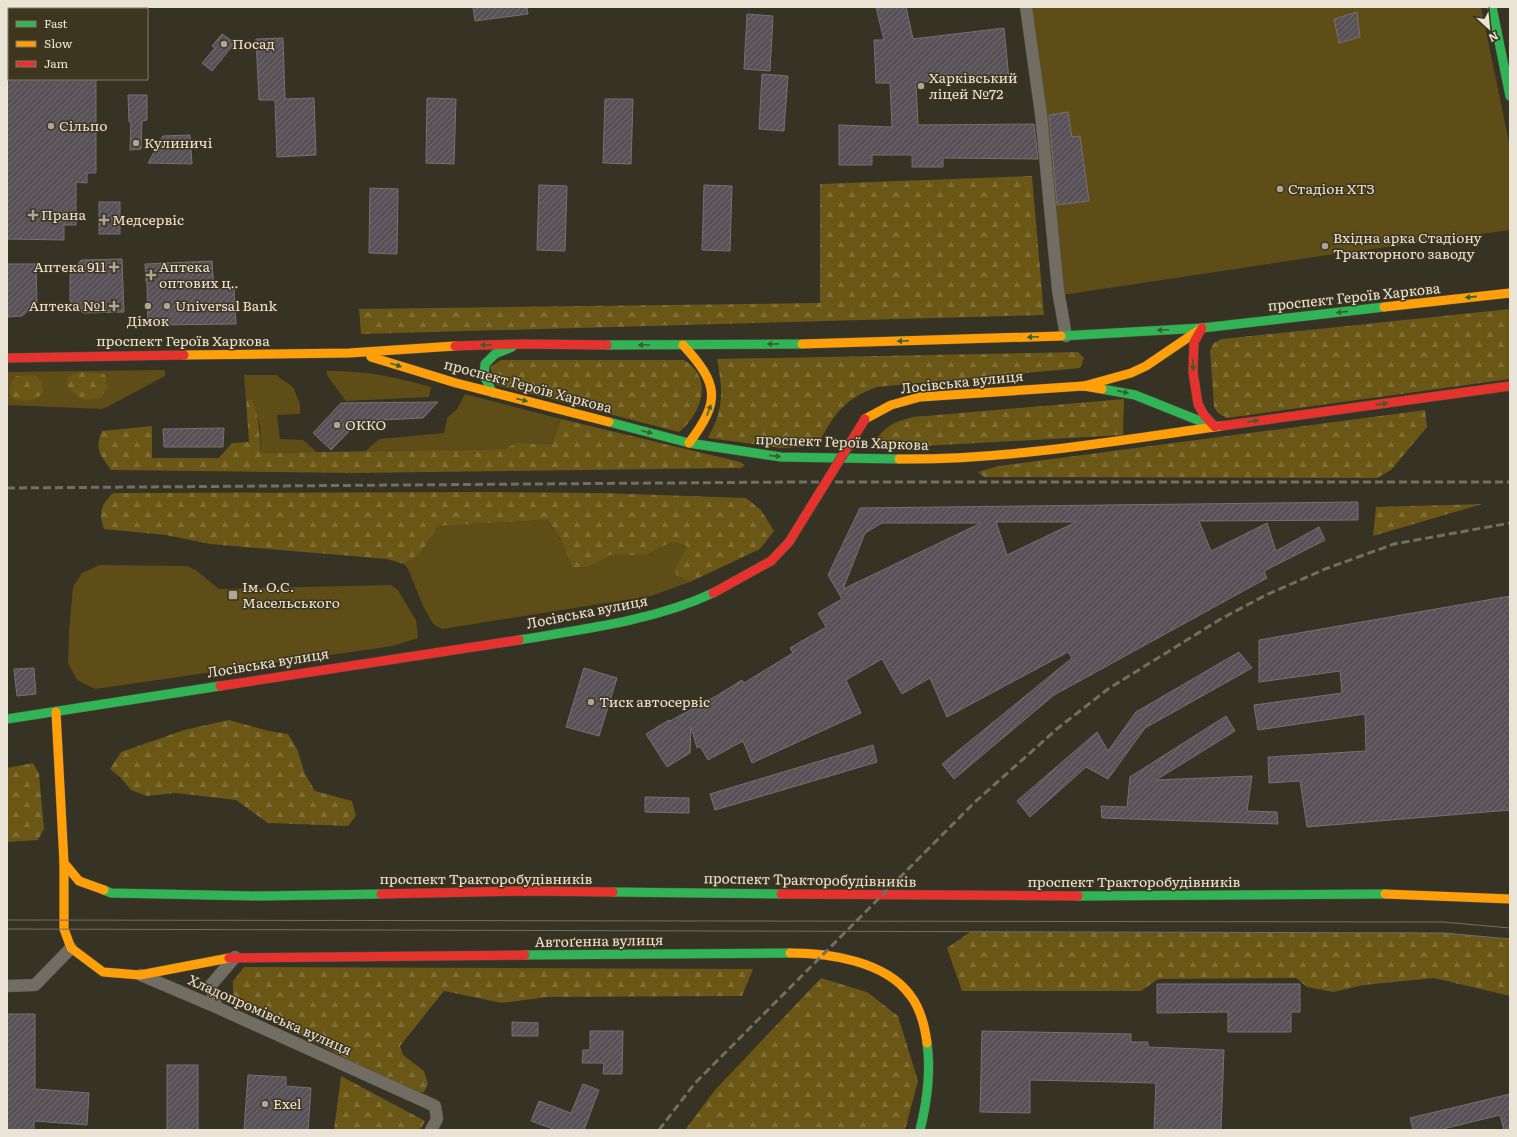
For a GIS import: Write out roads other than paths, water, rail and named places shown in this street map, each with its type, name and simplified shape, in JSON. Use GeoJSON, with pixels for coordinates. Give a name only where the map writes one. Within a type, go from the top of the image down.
{"type":"FeatureCollection","features":[{"type":"Feature","properties":{"kind":"main road"},"geometry":{"type":"LineString","coordinates":[[1492,7],[1510,96]]}},
{"type":"Feature","properties":{"kind":"main road","name":"проспект Героїв Харкова"},"geometry":{"type":"LineString","coordinates":[[7,358],[359,353],[457,346],[522,344],[683,345],[871,342],[1066,336],[1202,328],[1510,293]]}},
{"type":"Feature","properties":{"kind":"main road"},"geometry":{"type":"LineString","coordinates":[[1084,386],[1131,373],[1146,366],[1202,328]]}},
{"type":"Feature","properties":{"kind":"main road"},"geometry":{"type":"LineString","coordinates":[[1202,328],[1194,342],[1193,372],[1198,404],[1204,415],[1215,427]]}},
{"type":"Feature","properties":{"kind":"main road"},"geometry":{"type":"LineString","coordinates":[[493,393],[484,377],[482,370],[485,363],[490,357],[522,344]]}},
{"type":"Feature","properties":{"kind":"main road"},"geometry":{"type":"LineString","coordinates":[[683,345],[704,368],[711,383],[713,396],[711,409],[708,416],[689,443]]}},
{"type":"Feature","properties":{"kind":"main road","name":"проспект Героїв Харкова"},"geometry":{"type":"LineString","coordinates":[[359,353],[456,383],[689,443],[726,450],[781,457],[929,459],[1033,452],[1510,386]]}},
{"type":"Feature","properties":{"kind":"main road"},"geometry":{"type":"LineString","coordinates":[[1084,386],[1135,395],[1157,402],[1190,418],[1215,427]]}},
{"type":"Feature","properties":{"kind":"main road","name":"Лосівська вулиця"},"geometry":{"type":"LineString","coordinates":[[7,719],[411,655],[561,633],[659,613],[681,606],[728,586],[772,561],[789,542],[865,419],[879,410],[896,402],[920,398],[1084,386]]}},
{"type":"Feature","properties":{"kind":"main road"},"geometry":{"type":"LineString","coordinates":[[56,712],[64,863],[64,929],[70,948]]}},
{"type":"Feature","properties":{"kind":"main road","name":"проспект Тракторобудівників"},"geometry":{"type":"LineString","coordinates":[[64,863],[80,881],[110,893],[261,896],[533,891],[1138,897],[1350,894],[1435,895],[1510,899]]}},
{"type":"Feature","properties":{"kind":"main road","name":"Хладопромівська вулиця"},"geometry":{"type":"LineString","coordinates":[[70,948],[103,972],[140,975]]}},
{"type":"Feature","properties":{"kind":"main road","name":"Автоґенна вулиця"},"geometry":{"type":"LineString","coordinates":[[140,975],[234,957],[802,953],[823,956],[861,964],[888,975],[897,982],[913,1000],[920,1015],[927,1044],[929,1071],[927,1095],[920,1130]]}},
{"type":"Feature","properties":{"kind":"street"},"geometry":{"type":"LineString","coordinates":[[1026,7],[1041,114],[1058,290],[1066,336]]}},
{"type":"Feature","properties":{"kind":"street"},"geometry":{"type":"LineString","coordinates":[[7,986],[35,985],[70,948]]}},
{"type":"Feature","properties":{"kind":"street"},"geometry":{"type":"LineString","coordinates":[[216,1007],[212,985],[234,957]]}},
{"type":"Feature","properties":{"kind":"street","name":"Хладопромівська вулиця"},"geometry":{"type":"LineString","coordinates":[[140,975],[216,1007],[435,1106],[437,1118],[431,1130]]}},
{"type":"Feature","properties":{"kind":"tram line"},"geometry":{"type":"LineString","coordinates":[[7,920],[1443,922],[1510,928]]}},
{"type":"Feature","properties":{"kind":"tram line"},"geometry":{"type":"LineString","coordinates":[[7,929],[1444,933],[1510,939]]}},
{"type":"Feature","properties":{"kind":"railway"},"geometry":{"type":"LineString","coordinates":[[7,488],[794,482],[1510,482]]}},
{"type":"Feature","properties":{"kind":"railway"},"geometry":{"type":"LineString","coordinates":[[659,1130],[695,1083],[975,802],[1058,728],[1108,689],[1219,620],[1264,596],[1325,569],[1394,544],[1510,523]]}},
{"type":"Feature","properties":{"kind":"place","name":"Посад"},"geometry":{"type":"Point","coordinates":[224,44]}},
{"type":"Feature","properties":{"kind":"place","name":"Харківський ліцей №72"},"geometry":{"type":"Point","coordinates":[921,86]}},
{"type":"Feature","properties":{"kind":"place","name":"Сільпо"},"geometry":{"type":"Point","coordinates":[51,126]}},
{"type":"Feature","properties":{"kind":"place","name":"Кулиничі"},"geometry":{"type":"Point","coordinates":[136,143]}},
{"type":"Feature","properties":{"kind":"place","name":"Стадіон ХТЗ"},"geometry":{"type":"Point","coordinates":[1280,189]}},
{"type":"Feature","properties":{"kind":"place","name":"Прана"},"geometry":{"type":"Point","coordinates":[33,215]}},
{"type":"Feature","properties":{"kind":"place","name":"Медсервіс"},"geometry":{"type":"Point","coordinates":[104,220]}},
{"type":"Feature","properties":{"kind":"place","name":"Вхідна арка Стадіону Тракторного заводу"},"geometry":{"type":"Point","coordinates":[1325,246]}},
{"type":"Feature","properties":{"kind":"place","name":"Аптека 911"},"geometry":{"type":"Point","coordinates":[114,267]}},
{"type":"Feature","properties":{"kind":"place","name":"Аптека оптових ц‥"},"geometry":{"type":"Point","coordinates":[151,275]}},
{"type":"Feature","properties":{"kind":"place","name":"Аптека №1"},"geometry":{"type":"Point","coordinates":[114,306]}},
{"type":"Feature","properties":{"kind":"place","name":"Дімок"},"geometry":{"type":"Point","coordinates":[148,306]}},
{"type":"Feature","properties":{"kind":"place","name":"Universal Bank"},"geometry":{"type":"Point","coordinates":[167,306]}},
{"type":"Feature","properties":{"kind":"place","name":"ОККО"},"geometry":{"type":"Point","coordinates":[337,425]}},
{"type":"Feature","properties":{"kind":"place","name":"Ім. О.С. Масельського"},"geometry":{"type":"Point","coordinates":[233,595]}},
{"type":"Feature","properties":{"kind":"place","name":"Тиск автосервіс"},"geometry":{"type":"Point","coordinates":[591,702]}},
{"type":"Feature","properties":{"kind":"place","name":"Exel"},"geometry":{"type":"Point","coordinates":[265,1104]}}]}
